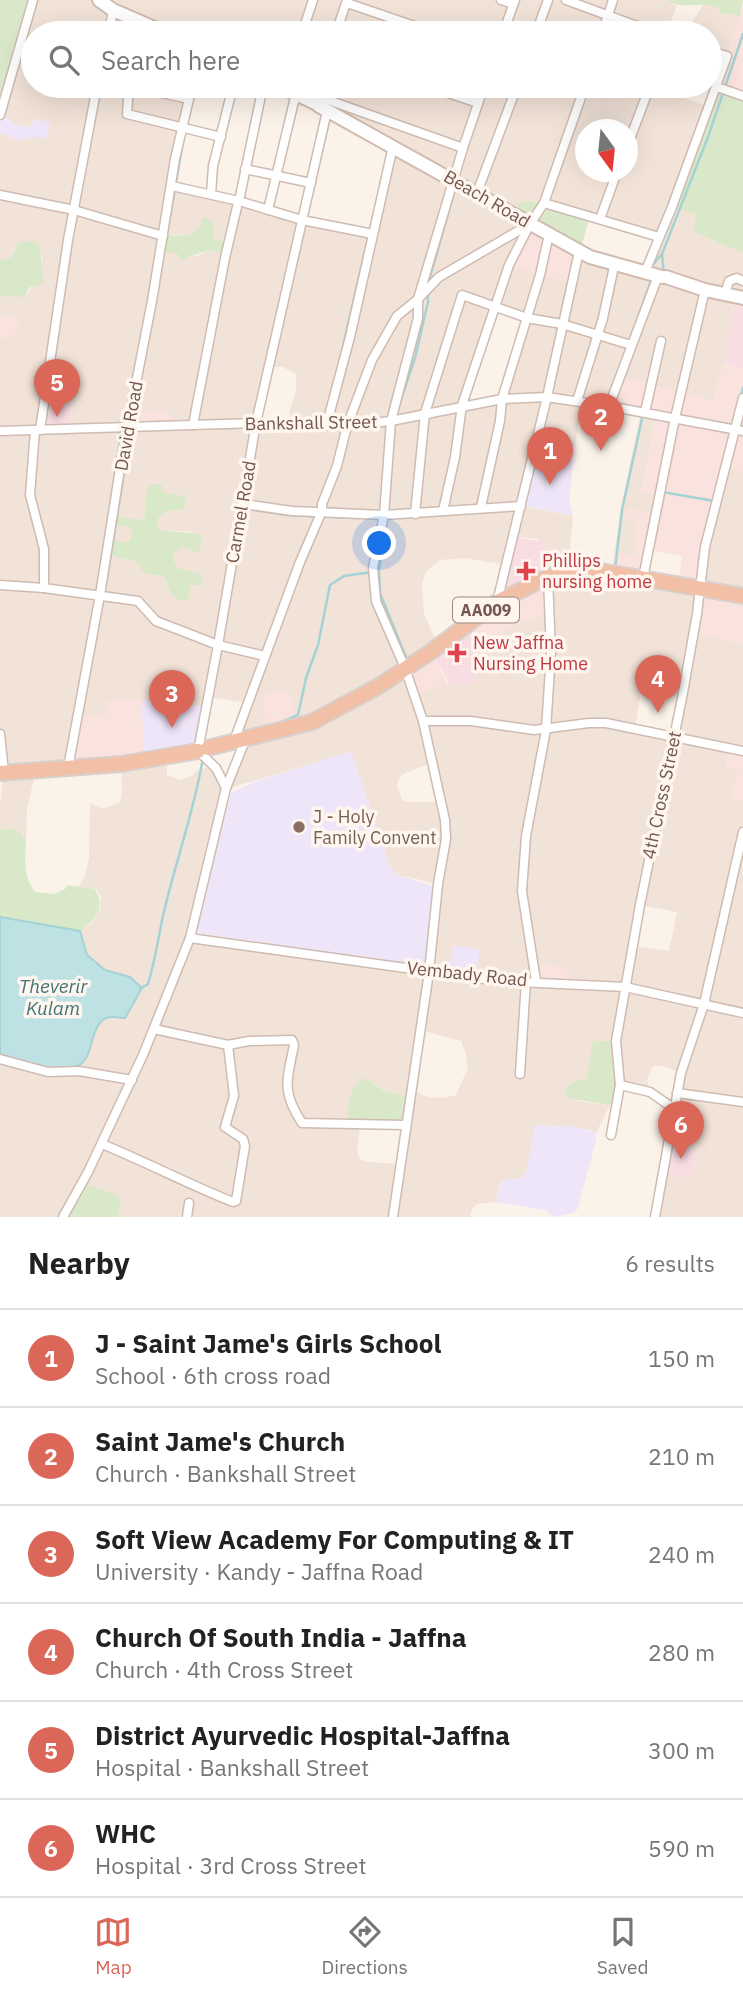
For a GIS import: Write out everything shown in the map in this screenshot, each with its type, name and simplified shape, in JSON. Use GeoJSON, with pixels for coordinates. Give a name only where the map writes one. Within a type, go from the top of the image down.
{"type":"FeatureCollection","features":[{"type":"Feature","properties":{"kind":"highway","name":"AA009"},"geometry":{"type":"LineString","coordinates":[[2,773],[121,764],[203,750],[312,722],[379,686],[432,651],[497,601],[548,577],[568,571],[586,570],[643,578],[743,596]]}},
{"type":"Feature","properties":{"kind":"main road"},"geometry":{"type":"LineString","coordinates":[[99,0],[113,10],[138,21]]}},
{"type":"Feature","properties":{"kind":"main road","name":"Beach Road"},"geometry":{"type":"LineString","coordinates":[[305,98],[613,268],[658,276],[743,298]]}},
{"type":"Feature","properties":{"kind":"street"},"geometry":{"type":"LineString","coordinates":[[28,21],[33,0]]}},
{"type":"Feature","properties":{"kind":"street"},"geometry":{"type":"LineString","coordinates":[[306,21],[313,0]]}},
{"type":"Feature","properties":{"kind":"street"},"geometry":{"type":"LineString","coordinates":[[501,0],[514,2],[507,21]]}},
{"type":"Feature","properties":{"kind":"street"},"geometry":{"type":"LineString","coordinates":[[540,21],[548,0]]}},
{"type":"Feature","properties":{"kind":"street"},"geometry":{"type":"LineString","coordinates":[[566,0],[624,21]]}},
{"type":"Feature","properties":{"kind":"street"},"geometry":{"type":"LineString","coordinates":[[606,21],[613,0]]}},
{"type":"Feature","properties":{"kind":"street"},"geometry":{"type":"LineString","coordinates":[[341,21],[348,2],[401,21]]}},
{"type":"Feature","properties":{"kind":"street"},"geometry":{"type":"LineString","coordinates":[[111,21],[112,15]]}},
{"type":"Feature","properties":{"kind":"street"},"geometry":{"type":"LineString","coordinates":[[0,115],[21,46]]}},
{"type":"Feature","properties":{"kind":"street"},"geometry":{"type":"LineString","coordinates":[[722,55],[727,56],[722,72]]}},
{"type":"Feature","properties":{"kind":"street"},"geometry":{"type":"LineString","coordinates":[[722,89],[743,96]]}},
{"type":"Feature","properties":{"kind":"street"},"geometry":{"type":"LineString","coordinates":[[44,588],[44,549],[30,495],[37,430],[95,98]]}},
{"type":"Feature","properties":{"kind":"street"},"geometry":{"type":"LineString","coordinates":[[129,98],[127,114],[221,137]]}},
{"type":"Feature","properties":{"kind":"street"},"geometry":{"type":"LineString","coordinates":[[184,98],[189,99]]}},
{"type":"Feature","properties":{"kind":"street"},"geometry":{"type":"LineString","coordinates":[[211,194],[212,166],[230,98]]}},
{"type":"Feature","properties":{"kind":"street"},"geometry":{"type":"LineString","coordinates":[[192,425],[260,98]]}},
{"type":"Feature","properties":{"kind":"street"},"geometry":{"type":"LineString","coordinates":[[268,210],[295,98]]}},
{"type":"Feature","properties":{"kind":"street","name":"Carmel Road"},"geometry":{"type":"LineString","coordinates":[[203,750],[256,423],[311,183],[318,98]]}},
{"type":"Feature","properties":{"kind":"street"},"geometry":{"type":"LineString","coordinates":[[463,98],[478,103]]}},
{"type":"Feature","properties":{"kind":"street"},"geometry":{"type":"LineString","coordinates":[[393,1217],[429,972],[445,829],[423,721],[405,668],[376,601],[373,568],[384,515],[391,421],[416,330],[418,299],[480,98]]}},
{"type":"Feature","properties":{"kind":"street"},"geometry":{"type":"LineString","coordinates":[[477,193],[513,98]]}},
{"type":"Feature","properties":{"kind":"street"},"geometry":{"type":"LineString","coordinates":[[443,511],[455,457],[462,405],[509,265],[544,203],[581,98]]}},
{"type":"Feature","properties":{"kind":"street"},"geometry":{"type":"LineString","coordinates":[[637,119],[645,98]]}},
{"type":"Feature","properties":{"kind":"street"},"geometry":{"type":"LineString","coordinates":[[609,406],[658,276],[659,237],[713,98]]}},
{"type":"Feature","properties":{"kind":"street","name":"David Road"},"geometry":{"type":"LineString","coordinates":[[68,768],[176,159],[189,99]]}},
{"type":"Feature","properties":{"kind":"street"},"geometry":{"type":"LineString","coordinates":[[318,105],[319,99],[328,100],[463,148]]}},
{"type":"Feature","properties":{"kind":"street"},"geometry":{"type":"LineString","coordinates":[[327,423],[350,337],[393,146]]}},
{"type":"Feature","properties":{"kind":"street"},"geometry":{"type":"LineString","coordinates":[[244,169],[311,183]]}},
{"type":"Feature","properties":{"kind":"street"},"geometry":{"type":"LineString","coordinates":[[600,219],[613,182]]}},
{"type":"Feature","properties":{"kind":"street"},"geometry":{"type":"LineString","coordinates":[[172,186],[211,194],[238,204],[302,220],[373,234]]}},
{"type":"Feature","properties":{"kind":"street"},"geometry":{"type":"LineString","coordinates":[[0,195],[74,210],[163,236]]}},
{"type":"Feature","properties":{"kind":"street"},"geometry":{"type":"LineString","coordinates":[[544,203],[659,237]]}},
{"type":"Feature","properties":{"kind":"street"},"geometry":{"type":"LineString","coordinates":[[63,1217],[132,1080],[190,938],[226,789],[265,656],[321,511],[337,466],[347,426],[372,360],[397,316],[439,277],[530,224]]}},
{"type":"Feature","properties":{"kind":"street"},"geometry":{"type":"LineString","coordinates":[[481,507],[502,399],[540,275],[549,234]]}},
{"type":"Feature","properties":{"kind":"street"},"geometry":{"type":"LineString","coordinates":[[497,601],[578,256]]}},
{"type":"Feature","properties":{"kind":"street"},"geometry":{"type":"LineString","coordinates":[[577,401],[598,334],[613,268]]}},
{"type":"Feature","properties":{"kind":"street"},"geometry":{"type":"LineString","coordinates":[[725,294],[729,281],[737,278],[743,281]]}},
{"type":"Feature","properties":{"kind":"street"},"geometry":{"type":"LineString","coordinates":[[643,578],[675,418],[705,290]]}},
{"type":"Feature","properties":{"kind":"street"},"geometry":{"type":"LineString","coordinates":[[415,514],[425,413],[462,295],[527,318],[562,324],[631,345]]}},
{"type":"Feature","properties":{"kind":"street"},"geometry":{"type":"LineString","coordinates":[[645,412],[661,341]]}},
{"type":"Feature","properties":{"kind":"street","name":"Bankshall Street"},"geometry":{"type":"LineString","coordinates":[[0,431],[256,423],[327,423],[347,426],[391,421],[502,399],[547,397],[739,430]]}},
{"type":"Feature","properties":{"kind":"street","name":"4th Cross Street"},"geometry":{"type":"LineString","coordinates":[[611,1135],[620,1085],[617,1041],[649,853],[697,614],[705,547],[739,430],[743,398]]}},
{"type":"Feature","properties":{"kind":"street"},"geometry":{"type":"LineString","coordinates":[[243,504],[292,511],[384,515],[521,506]]}},
{"type":"Feature","properties":{"kind":"street"},"geometry":{"type":"LineString","coordinates":[[536,981],[522,891],[526,836],[546,730],[551,653],[548,577]]}},
{"type":"Feature","properties":{"kind":"street"},"geometry":{"type":"LineString","coordinates":[[0,585],[138,601],[156,621],[218,645],[265,656]]}},
{"type":"Feature","properties":{"kind":"street"},"geometry":{"type":"LineString","coordinates":[[423,721],[471,721],[520,729],[546,730],[606,723],[743,751]]}},
{"type":"Feature","properties":{"kind":"street"},"geometry":{"type":"LineString","coordinates":[[0,734],[2,773]]}},
{"type":"Feature","properties":{"kind":"street"},"geometry":{"type":"LineString","coordinates":[[203,750],[226,789]]}},
{"type":"Feature","properties":{"kind":"street"},"geometry":{"type":"LineString","coordinates":[[655,1217],[681,1073],[704,1003],[743,832]]}},
{"type":"Feature","properties":{"kind":"street","name":"Vembady Road"},"geometry":{"type":"LineString","coordinates":[[190,938],[499,981],[625,987],[743,1013]]}},
{"type":"Feature","properties":{"kind":"street"},"geometry":{"type":"LineString","coordinates":[[520,1074],[526,981]]}},
{"type":"Feature","properties":{"kind":"street"},"geometry":{"type":"LineString","coordinates":[[154,1028],[228,1045],[249,1041],[292,1040],[294,1045],[285,1087],[292,1107],[302,1123],[405,1125]]}},
{"type":"Feature","properties":{"kind":"street"},"geometry":{"type":"LineString","coordinates":[[102,1144],[148,1162],[184,1182],[236,1201],[245,1146],[243,1139],[233,1135],[225,1127],[234,1096],[228,1045]]}},
{"type":"Feature","properties":{"kind":"street"},"geometry":{"type":"LineString","coordinates":[[0,1059],[48,1072],[79,1071],[132,1080]]}},
{"type":"Feature","properties":{"kind":"street"},"geometry":{"type":"LineString","coordinates":[[620,1085],[650,1092],[674,1108]]}},
{"type":"Feature","properties":{"kind":"street"},"geometry":{"type":"LineString","coordinates":[[677,1093],[743,1102]]}},
{"type":"Feature","properties":{"kind":"street"},"geometry":{"type":"LineString","coordinates":[[187,1217],[189,1203]]}},
{"type":"Feature","properties":{"kind":"shaded area"},"geometry":{"type":"Polygon","coordinates":[[[33,0],[103,0],[110,7],[116,0],[666,0],[677,6],[671,21],[28,21],[33,0]]]}},
{"type":"Feature","properties":{"kind":"shaded area"},"geometry":{"type":"Polygon","coordinates":[[[705,2],[718,8],[720,13],[740,16],[722,72],[722,21],[693,21],[705,2]]]}},
{"type":"Feature","properties":{"kind":"shaded area"},"geometry":{"type":"Polygon","coordinates":[[[743,6],[743,96],[722,89],[722,71],[743,6]]]}},
{"type":"Feature","properties":{"kind":"shaded area"},"geometry":{"type":"Polygon","coordinates":[[[21,46],[21,98],[190,98],[173,186],[373,234],[393,146],[315,103],[316,98],[684,98],[709,107],[695,232],[743,253],[743,298],[735,297],[724,363],[713,401],[681,394],[609,406],[548,397],[539,438],[552,400],[582,403],[575,445],[537,438],[521,506],[573,516],[568,571],[699,589],[724,467],[743,472],[743,596],[694,633],[743,643],[743,751],[725,767],[738,770],[731,798],[743,801],[743,1217],[655,1217],[681,1073],[664,1066],[653,1066],[647,1080],[650,1092],[587,1078],[571,1083],[577,1101],[610,1105],[596,1133],[587,1129],[521,1178],[503,1180],[499,1185],[496,1202],[477,1204],[470,1217],[117,1217],[121,1203],[65,1215],[70,1217],[0,1217],[0,1059],[79,1071],[97,1028],[104,1019],[125,1018],[142,988],[130,977],[105,970],[87,955],[80,931],[92,923],[100,910],[101,898],[96,889],[79,887],[89,858],[90,803],[103,809],[120,802],[121,764],[167,757],[167,775],[180,780],[204,768],[216,768],[226,787],[245,739],[234,741],[247,703],[209,697],[206,706],[186,706],[105,718],[92,716],[68,768],[36,770],[27,809],[26,841],[18,831],[10,828],[0,830],[4,772],[0,743],[0,336],[11,338],[18,319],[0,316],[0,296],[13,297],[28,293],[41,271],[42,256],[14,249],[11,257],[0,261],[0,133],[9,135],[31,127],[14,124],[0,117],[21,46]],[[524,201],[515,210],[580,251],[645,272],[659,237],[544,203],[524,201]],[[202,225],[193,235],[172,235],[173,252],[178,258],[197,256],[210,250],[225,255],[221,242],[214,239],[215,231],[202,225]],[[495,308],[464,398],[454,406],[502,399],[526,318],[495,308]],[[269,367],[256,423],[290,423],[296,374],[283,367],[269,367]],[[176,494],[164,495],[146,502],[144,520],[114,516],[129,526],[133,533],[130,542],[119,542],[110,538],[107,554],[139,563],[152,575],[163,576],[167,585],[188,592],[190,585],[200,585],[198,573],[178,568],[173,561],[174,553],[194,532],[159,530],[157,520],[166,511],[180,510],[176,494]],[[513,537],[506,565],[466,558],[440,560],[426,572],[422,584],[424,614],[438,645],[414,694],[447,683],[470,684],[477,677],[473,661],[481,655],[482,648],[510,627],[549,612],[547,550],[537,539],[513,537]],[[641,690],[635,729],[674,738],[682,698],[641,690]],[[351,752],[226,789],[191,938],[429,971],[438,884],[399,875],[391,869],[351,752]],[[432,763],[403,774],[398,780],[402,800],[441,802],[432,763]],[[640,905],[633,946],[669,951],[677,912],[640,905]],[[420,1030],[410,1090],[429,1097],[456,1095],[468,1068],[461,1041],[420,1030]],[[372,1082],[348,1110],[349,1124],[360,1125],[357,1152],[360,1159],[368,1162],[400,1164],[409,1097],[384,1091],[372,1082]]]}},
{"type":"Feature","properties":{"kind":"shaded area"},"geometry":{"type":"Polygon","coordinates":[[[0,117],[8,118],[14,124],[30,127],[34,119],[47,121],[50,123],[48,133],[45,139],[34,136],[23,141],[8,137],[9,135],[0,133],[0,117]]]}},
{"type":"Feature","properties":{"kind":"shaded area"},"geometry":{"type":"Polygon","coordinates":[[[530,224],[580,251],[572,284],[509,265],[530,224]]]}},
{"type":"Feature","properties":{"kind":"shaded area"},"geometry":{"type":"Polygon","coordinates":[[[735,297],[743,298],[743,368],[724,363],[735,297]]]}},
{"type":"Feature","properties":{"kind":"shaded area"},"geometry":{"type":"Polygon","coordinates":[[[0,316],[19,319],[17,334],[11,338],[0,336],[0,316]]]}},
{"type":"Feature","properties":{"kind":"shaded area"},"geometry":{"type":"Polygon","coordinates":[[[724,363],[743,368],[743,472],[725,468],[699,586],[743,596],[743,643],[694,633],[700,589],[678,585],[682,556],[649,550],[643,578],[612,572],[614,554],[635,555],[635,520],[625,518],[624,512],[633,510],[655,514],[659,494],[642,491],[656,415],[609,406],[620,376],[713,401],[724,363]]]}},
{"type":"Feature","properties":{"kind":"shaded area"},"geometry":{"type":"Polygon","coordinates":[[[45,393],[72,397],[70,430],[40,430],[45,393]]]}},
{"type":"Feature","properties":{"kind":"shaded area"},"geometry":{"type":"Polygon","coordinates":[[[167,411],[172,425],[139,427],[141,413],[167,411]]]}},
{"type":"Feature","properties":{"kind":"shaded area"},"geometry":{"type":"Polygon","coordinates":[[[641,412],[656,415],[642,490],[660,494],[656,515],[624,516],[635,519],[635,555],[614,554],[622,502],[641,412]]]}},
{"type":"Feature","properties":{"kind":"shaded area"},"geometry":{"type":"Polygon","coordinates":[[[539,441],[575,445],[569,503],[573,516],[524,506],[539,441]]]}},
{"type":"Feature","properties":{"kind":"shaded area","name":"Phillips nursing home"},"geometry":{"type":"Polygon","coordinates":[[[513,537],[544,542],[548,577],[497,602],[513,537]]]}},
{"type":"Feature","properties":{"kind":"shaded area"},"geometry":{"type":"Polygon","coordinates":[[[548,577],[549,612],[510,627],[482,648],[466,623],[548,577]]]}},
{"type":"Feature","properties":{"kind":"shaded area","name":"New Jaffna Nursing Home"},"geometry":{"type":"Polygon","coordinates":[[[466,623],[482,648],[481,655],[473,662],[477,677],[475,682],[470,684],[450,685],[432,651],[466,623]]]}},
{"type":"Feature","properties":{"kind":"shaded area"},"geometry":{"type":"Polygon","coordinates":[[[432,651],[447,683],[414,695],[405,668],[432,651]]]}},
{"type":"Feature","properties":{"kind":"shaded area"},"geometry":{"type":"Polygon","coordinates":[[[277,689],[290,697],[297,728],[270,734],[264,718],[263,697],[277,689]]]}},
{"type":"Feature","properties":{"kind":"shaded area"},"geometry":{"type":"Polygon","coordinates":[[[122,698],[141,700],[145,760],[68,768],[78,717],[105,718],[106,702],[122,698]]]}},
{"type":"Feature","properties":{"kind":"shaded area"},"geometry":{"type":"Polygon","coordinates":[[[141,700],[206,706],[198,751],[145,760],[141,700]]]}},
{"type":"Feature","properties":{"kind":"shaded area"},"geometry":{"type":"Polygon","coordinates":[[[729,749],[743,751],[743,801],[731,799],[738,770],[725,767],[729,749]]]}},
{"type":"Feature","properties":{"kind":"shaded area","name":"J - Holy Family Convent"},"geometry":{"type":"Polygon","coordinates":[[[351,751],[391,869],[399,875],[435,887],[425,967],[199,933],[197,927],[231,793],[254,782],[351,751]]]}},
{"type":"Feature","properties":{"kind":"shaded area"},"geometry":{"type":"Polygon","coordinates":[[[453,945],[480,950],[475,978],[448,974],[453,945]]]}},
{"type":"Feature","properties":{"kind":"shaded area"},"geometry":{"type":"Polygon","coordinates":[[[534,966],[567,968],[567,983],[536,981],[534,966]]]}},
{"type":"Feature","properties":{"kind":"shaded area"},"geometry":{"type":"Polygon","coordinates":[[[535,1125],[578,1127],[596,1133],[577,1210],[573,1213],[554,1217],[545,1210],[496,1202],[499,1185],[503,1180],[521,1178],[526,1172],[535,1125]]]}},
{"type":"Feature","properties":{"kind":"shaded area"},"geometry":{"type":"Polygon","coordinates":[[[668,1149],[692,1149],[696,1155],[694,1174],[688,1178],[664,1175],[668,1149]]]}},
{"type":"Feature","properties":{"kind":"green space"},"geometry":{"type":"Polygon","coordinates":[[[0,0],[33,0],[28,21],[21,21],[21,47],[0,115],[0,0]]]}},
{"type":"Feature","properties":{"kind":"green space"},"geometry":{"type":"Polygon","coordinates":[[[666,0],[743,0],[740,16],[720,13],[718,8],[711,6],[679,5],[666,0]]]}},
{"type":"Feature","properties":{"kind":"green space"},"geometry":{"type":"Polygon","coordinates":[[[722,89],[743,96],[743,253],[694,232],[696,214],[672,207],[713,98],[722,98],[722,89]]]}},
{"type":"Feature","properties":{"kind":"green space"},"geometry":{"type":"Polygon","coordinates":[[[524,201],[544,203],[590,216],[580,251],[515,210],[524,201]]]}},
{"type":"Feature","properties":{"kind":"green space"},"geometry":{"type":"Polygon","coordinates":[[[206,217],[214,224],[214,239],[228,243],[225,255],[210,250],[181,260],[176,253],[169,253],[161,248],[163,236],[192,235],[201,225],[201,220],[206,217]]]}},
{"type":"Feature","properties":{"kind":"green space"},"geometry":{"type":"Polygon","coordinates":[[[32,241],[39,245],[44,282],[30,287],[24,297],[0,296],[0,261],[11,257],[19,242],[32,241]]]}},
{"type":"Feature","properties":{"kind":"green space"},"geometry":{"type":"Polygon","coordinates":[[[152,484],[161,484],[164,494],[185,497],[186,506],[180,510],[166,511],[157,520],[159,530],[202,534],[199,553],[182,547],[174,553],[173,560],[178,568],[198,573],[202,579],[201,585],[190,585],[188,600],[174,598],[163,576],[142,571],[139,563],[107,554],[110,538],[129,542],[133,533],[128,526],[112,525],[114,516],[144,520],[147,490],[152,484]]]}},
{"type":"Feature","properties":{"kind":"green space"},"geometry":{"type":"Polygon","coordinates":[[[10,828],[19,831],[26,841],[27,874],[35,892],[55,894],[67,885],[95,889],[100,902],[98,913],[80,931],[0,917],[0,830],[10,828]]]}},
{"type":"Feature","properties":{"kind":"green space"},"geometry":{"type":"Polygon","coordinates":[[[593,1041],[616,1041],[620,1085],[610,1105],[567,1098],[565,1091],[571,1083],[587,1078],[593,1041]]]}},
{"type":"Feature","properties":{"kind":"green space"},"geometry":{"type":"Polygon","coordinates":[[[365,1078],[384,1091],[409,1097],[405,1125],[349,1124],[350,1098],[356,1085],[365,1078]]]}},
{"type":"Feature","properties":{"kind":"green space"},"geometry":{"type":"Polygon","coordinates":[[[82,1183],[117,1195],[121,1203],[117,1217],[65,1215],[82,1183]]]}},
{"type":"Feature","properties":{"kind":"water","name":"Theverir Kulam"},"geometry":{"type":"Polygon","coordinates":[[[0,917],[80,931],[87,955],[105,970],[130,977],[142,988],[125,1018],[109,1017],[100,1023],[86,1058],[79,1065],[70,1069],[46,1069],[0,1056],[0,917]]]}},
{"type":"Feature","properties":{"kind":"waterway"},"geometry":{"type":"LineString","coordinates":[[722,96],[743,34]]}},
{"type":"Feature","properties":{"kind":"waterway"},"geometry":{"type":"LineString","coordinates":[[650,268],[662,254],[721,98]]}},
{"type":"Feature","properties":{"kind":"waterway"},"geometry":{"type":"LineString","coordinates":[[315,181],[330,117]]}},
{"type":"Feature","properties":{"kind":"waterway"},"geometry":{"type":"LineString","coordinates":[[170,217],[183,141]]}},
{"type":"Feature","properties":{"kind":"waterway"},"geometry":{"type":"LineString","coordinates":[[428,284],[456,186]]}},
{"type":"Feature","properties":{"kind":"waterway"},"geometry":{"type":"LineString","coordinates":[[339,364],[368,238]]}},
{"type":"Feature","properties":{"kind":"waterway"},"geometry":{"type":"LineString","coordinates":[[662,254],[664,275]]}},
{"type":"Feature","properties":{"kind":"waterway"},"geometry":{"type":"LineString","coordinates":[[633,331],[652,278]]}},
{"type":"Feature","properties":{"kind":"waterway"},"geometry":{"type":"LineString","coordinates":[[399,405],[415,358],[428,294]]}},
{"type":"Feature","properties":{"kind":"waterway"},"geometry":{"type":"LineString","coordinates":[[562,309],[565,295]]}},
{"type":"Feature","properties":{"kind":"waterway"},"geometry":{"type":"LineString","coordinates":[[740,398],[743,388]]}},
{"type":"Feature","properties":{"kind":"waterway"},"geometry":{"type":"LineString","coordinates":[[134,417],[137,399]]}},
{"type":"Feature","properties":{"kind":"waterway"},"geometry":{"type":"LineString","coordinates":[[615,569],[622,510],[643,414]]}},
{"type":"Feature","properties":{"kind":"waterway"},"geometry":{"type":"LineString","coordinates":[[217,428],[238,428]]}},
{"type":"Feature","properties":{"kind":"waterway"},"geometry":{"type":"LineString","coordinates":[[100,572],[121,435],[117,431],[111,431]]}},
{"type":"Feature","properties":{"kind":"waterway"},"geometry":{"type":"LineString","coordinates":[[107,578],[130,435]]}},
{"type":"Feature","properties":{"kind":"waterway"},"geometry":{"type":"LineString","coordinates":[[663,490],[714,501]]}},
{"type":"Feature","properties":{"kind":"waterway"},"geometry":{"type":"LineString","coordinates":[[323,508],[337,509]]}},
{"type":"Feature","properties":{"kind":"waterway"},"geometry":{"type":"LineString","coordinates":[[262,511],[287,515],[356,518]]}},
{"type":"Feature","properties":{"kind":"waterway"},"geometry":{"type":"LineString","coordinates":[[279,723],[298,715],[306,678],[318,645],[330,585],[344,576],[379,571],[387,519]]}},
{"type":"Feature","properties":{"kind":"waterway"},"geometry":{"type":"LineString","coordinates":[[369,568],[373,547]]}},
{"type":"Feature","properties":{"kind":"waterway"},"geometry":{"type":"LineString","coordinates":[[379,571],[380,593],[407,660]]}},
{"type":"Feature","properties":{"kind":"waterway"},"geometry":{"type":"LineString","coordinates":[[140,989],[148,984],[203,758]]}},
{"type":"Feature","properties":{"kind":"place","name":"District Ayurvedic Hospital-Jaffna"},"geometry":{"type":"Point","coordinates":[57,417]}},
{"type":"Feature","properties":{"kind":"place","name":"Saint Jame's Church"},"geometry":{"type":"Point","coordinates":[601,451]}},
{"type":"Feature","properties":{"kind":"place","name":"J - Saint Jame's Girls School"},"geometry":{"type":"Point","coordinates":[550,485]}},
{"type":"Feature","properties":{"kind":"place","name":"Phillips nursing home"},"geometry":{"type":"Point","coordinates":[526,571]}},
{"type":"Feature","properties":{"kind":"place","name":"New Jaffna Nursing Home"},"geometry":{"type":"Point","coordinates":[457,653]}},
{"type":"Feature","properties":{"kind":"place","name":"Church Of South India - Jaffna"},"geometry":{"type":"Point","coordinates":[658,713]}},
{"type":"Feature","properties":{"kind":"place","name":"Soft View Academy For Computing & IT"},"geometry":{"type":"Point","coordinates":[172,728]}},
{"type":"Feature","properties":{"kind":"place","name":"J - Holy Family Convent"},"geometry":{"type":"Point","coordinates":[299,827]}},
{"type":"Feature","properties":{"kind":"place","name":"WHC"},"geometry":{"type":"Point","coordinates":[681,1159]}}]}
